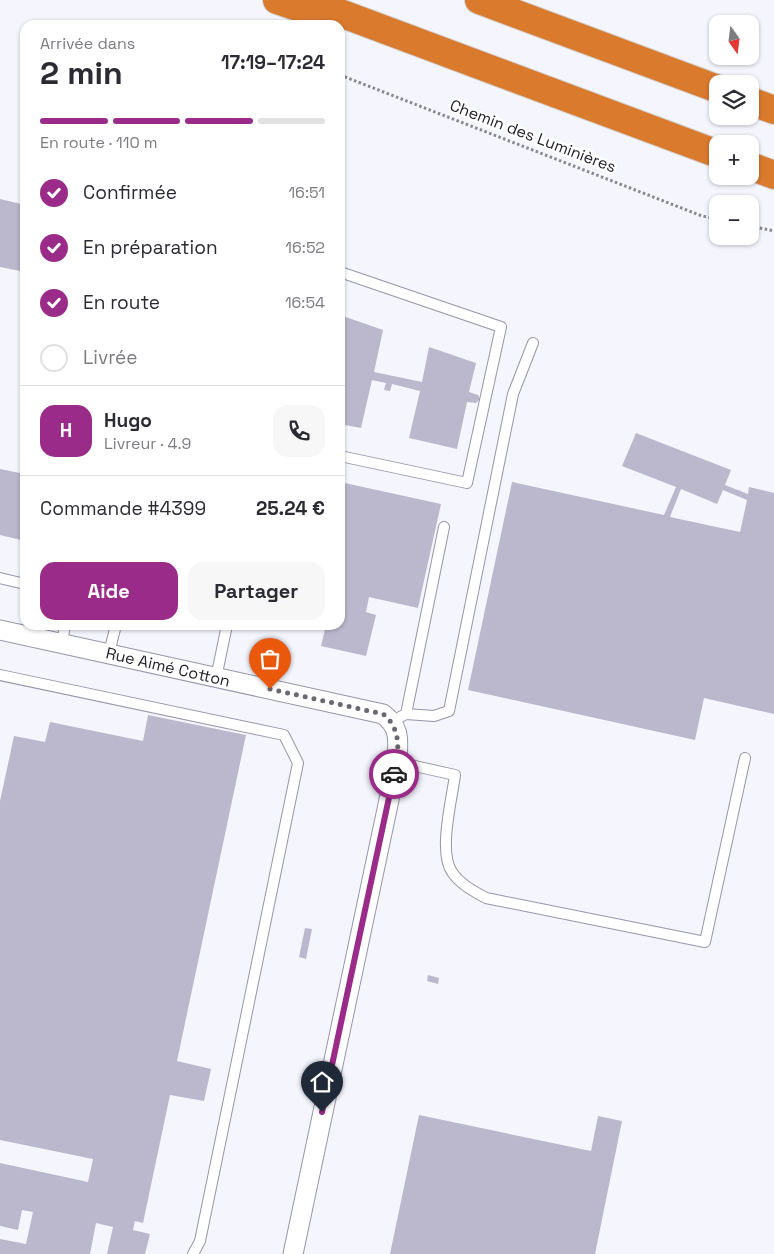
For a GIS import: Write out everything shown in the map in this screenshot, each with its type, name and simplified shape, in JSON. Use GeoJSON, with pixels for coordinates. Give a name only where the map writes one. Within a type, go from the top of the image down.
{"type":"FeatureCollection","features":[{"type":"Feature","properties":{"kind":"highway"},"geometry":{"type":"LineString","coordinates":[[277,0],[336,20]]}},
{"type":"Feature","properties":{"kind":"highway"},"geometry":{"type":"LineString","coordinates":[[305,0],[709,151]]}},
{"type":"Feature","properties":{"kind":"highway"},"geometry":{"type":"LineString","coordinates":[[479,0],[709,86]]}},
{"type":"Feature","properties":{"kind":"highway"},"geometry":{"type":"LineString","coordinates":[[345,23],[526,84]]}},
{"type":"Feature","properties":{"kind":"highway"},"geometry":{"type":"LineString","coordinates":[[759,104],[774,110]]}},
{"type":"Feature","properties":{"kind":"highway"},"geometry":{"type":"LineString","coordinates":[[759,169],[774,175]]}},
{"type":"Feature","properties":{"kind":"street","name":"Rue Aimé Cotton"},"geometry":{"type":"LineString","coordinates":[[0,630],[64,634],[109,653],[399,718]]}},
{"type":"Feature","properties":{"kind":"street"},"geometry":{"type":"LineString","coordinates":[[293,1254],[397,762],[399,718]]}},
{"type":"Feature","properties":{"kind":"lane"},"geometry":{"type":"LineString","coordinates":[[345,274],[501,327],[468,483],[345,457]]}},
{"type":"Feature","properties":{"kind":"lane"},"geometry":{"type":"LineString","coordinates":[[444,528],[399,718],[434,716],[449,711],[513,394],[533,343]]}},
{"type":"Feature","properties":{"kind":"lane"},"geometry":{"type":"LineString","coordinates":[[0,578],[20,583]]}},
{"type":"Feature","properties":{"kind":"lane"},"geometry":{"type":"LineString","coordinates":[[109,653],[115,630]]}},
{"type":"Feature","properties":{"kind":"lane"},"geometry":{"type":"LineString","coordinates":[[216,678],[226,630]]}},
{"type":"Feature","properties":{"kind":"lane"},"geometry":{"type":"LineString","coordinates":[[0,675],[284,735],[298,763],[202,1231],[193,1254]]}},
{"type":"Feature","properties":{"kind":"lane"},"geometry":{"type":"LineString","coordinates":[[397,762],[455,775],[445,853],[450,870],[460,881],[486,898],[705,942],[745,758]]}},
{"type":"Feature","properties":{"kind":"path","name":"Chemin des Luminières"},"geometry":{"type":"LineString","coordinates":[[345,77],[709,217]]}},
{"type":"Feature","properties":{"kind":"path"},"geometry":{"type":"LineString","coordinates":[[759,228],[774,231]]}},
{"type":"Feature","properties":{"kind":"building"},"geometry":{"type":"Polygon","coordinates":[[[0,199],[20,204],[20,271],[0,267],[0,199]]]}},
{"type":"Feature","properties":{"kind":"building"},"geometry":{"type":"Polygon","coordinates":[[[345,317],[383,330],[374,372],[422,382],[429,347],[476,363],[469,392],[478,395],[480,399],[476,403],[467,402],[457,449],[409,438],[420,391],[392,384],[390,391],[384,390],[386,383],[372,380],[361,428],[345,425],[345,317]]]}},
{"type":"Feature","properties":{"kind":"building"},"geometry":{"type":"Polygon","coordinates":[[[636,433],[731,470],[725,485],[748,494],[749,487],[774,493],[774,714],[704,698],[695,740],[468,690],[512,482],[664,515],[676,487],[622,466],[636,433]],[[681,489],[670,517],[740,532],[747,500],[723,490],[717,504],[681,489]]]}},
{"type":"Feature","properties":{"kind":"building"},"geometry":{"type":"Polygon","coordinates":[[[0,469],[20,473],[20,540],[0,535],[0,469]]]}},
{"type":"Feature","properties":{"kind":"building"},"geometry":{"type":"Polygon","coordinates":[[[345,483],[441,504],[418,608],[369,597],[366,612],[376,615],[366,656],[321,646],[325,630],[345,630],[345,483]]]}},
{"type":"Feature","properties":{"kind":"building"},"geometry":{"type":"Polygon","coordinates":[[[148,715],[246,735],[177,1061],[211,1069],[204,1101],[170,1095],[143,1223],[135,1221],[133,1230],[150,1234],[145,1254],[107,1254],[113,1227],[96,1223],[90,1254],[0,1254],[0,1239],[26,1244],[33,1212],[22,1210],[18,1230],[0,1226],[0,1163],[88,1182],[93,1159],[0,1140],[0,801],[14,736],[45,742],[50,722],[143,741],[148,715]]]}},
{"type":"Feature","properties":{"kind":"building"},"geometry":{"type":"Polygon","coordinates":[[[305,928],[312,929],[306,959],[299,957],[305,928]]]}},
{"type":"Feature","properties":{"kind":"building"},"geometry":{"type":"Polygon","coordinates":[[[428,975],[439,978],[438,984],[427,981],[428,975]]]}},
{"type":"Feature","properties":{"kind":"building"},"geometry":{"type":"Polygon","coordinates":[[[419,1115],[591,1151],[598,1116],[622,1121],[595,1254],[390,1254],[419,1115]]]}},
{"type":"Feature","properties":{"kind":"way so far"},"geometry":{"type":"LineString","coordinates":[[270,689],[383,714],[392,721],[398,734],[397,762],[394,774]]}},
{"type":"Feature","properties":{"kind":"route"},"geometry":{"type":"LineString","coordinates":[[322,1112],[394,774]]}}]}
